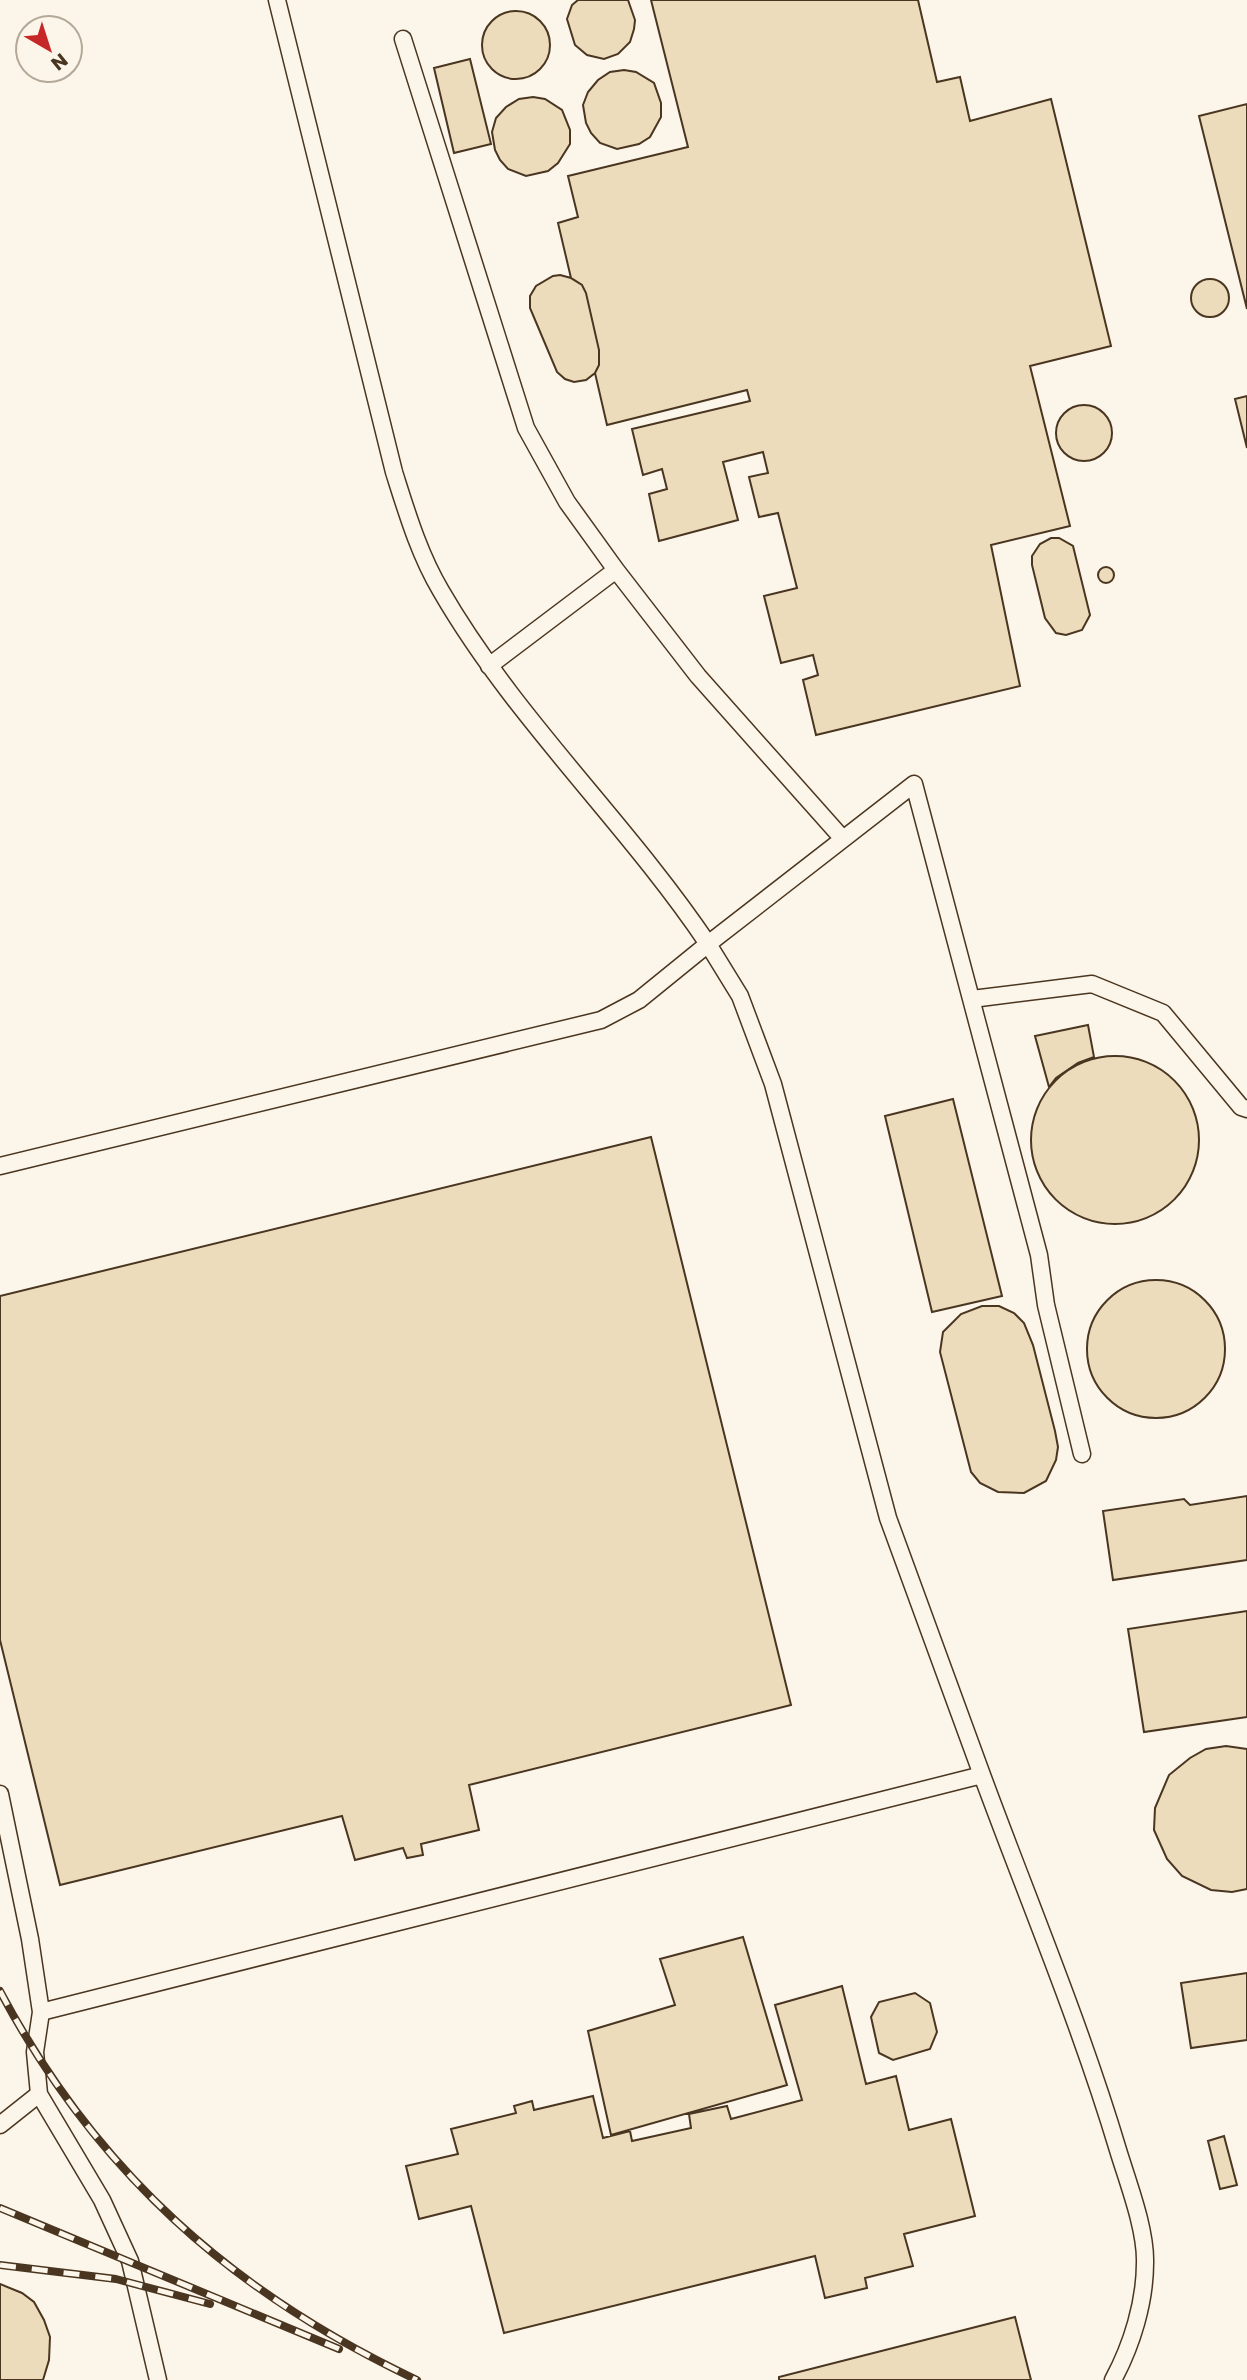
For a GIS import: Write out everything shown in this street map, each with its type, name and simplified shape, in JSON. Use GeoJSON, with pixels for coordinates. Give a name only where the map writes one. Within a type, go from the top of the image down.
{"type":"FeatureCollection","features":[{"type":"Feature","properties":{"kind":"lane"},"geometry":{"type":"LineString","coordinates":[[277,0],[394,472],[410,522],[440,589],[489,666],[677,897],[740,996],[774,1084],[888,1518],[1104,2104],[1137,2214],[1146,2262],[1132,2335],[1113,2380]]}},
{"type":"Feature","properties":{"kind":"lane"},"geometry":{"type":"LineString","coordinates":[[403,39],[526,428],[567,502],[616,570],[698,676],[843,839]]}},
{"type":"Feature","properties":{"kind":"lane"},"geometry":{"type":"LineString","coordinates":[[489,666],[616,570]]}},
{"type":"Feature","properties":{"kind":"lane"},"geometry":{"type":"LineString","coordinates":[[0,1166],[601,1020],[639,1000],[914,784],[1039,1255],[1046,1304],[1082,1454]]}},
{"type":"Feature","properties":{"kind":"lane"},"geometry":{"type":"LineString","coordinates":[[972,999],[1092,984],[1163,1013],[1241,1107],[1247,1109]]}},
{"type":"Feature","properties":{"kind":"lane"},"geometry":{"type":"LineString","coordinates":[[41,2012],[982,1775]]}},
{"type":"Feature","properties":{"kind":"lane"},"geometry":{"type":"LineString","coordinates":[[0,1794],[30,1939],[41,2012],[35,2052],[39,2094],[102,2200],[130,2261],[158,2380]]}},
{"type":"Feature","properties":{"kind":"lane"},"geometry":{"type":"LineString","coordinates":[[0,2125],[39,2094]]}},
{"type":"Feature","properties":{"kind":"building"},"geometry":{"type":"Polygon","coordinates":[[[578,0],[628,0],[635,20],[634,29],[630,42],[618,54],[604,59],[587,55],[575,45],[567,19],[572,5],[578,0]]]}},
{"type":"Feature","properties":{"kind":"building"},"geometry":{"type":"Polygon","coordinates":[[[651,0],[918,0],[937,82],[960,77],[970,121],[1051,99],[1111,346],[1030,366],[1070,526],[991,545],[1020,686],[816,735],[803,680],[818,675],[813,655],[781,663],[764,596],[797,588],[778,513],[759,517],[749,477],[768,473],[763,452],[723,462],[738,520],[659,541],[649,494],[667,489],[662,469],[643,475],[632,429],[750,401],[747,390],[607,425],[595,373],[599,365],[599,350],[586,293],[582,285],[571,278],[558,223],[578,217],[568,176],[688,147],[651,0]]]}},
{"type":"Feature","properties":{"kind":"building"},"geometry":{"type":"Polygon","coordinates":[[[516,11],[529,14],[540,21],[547,32],[550,45],[547,58],[540,69],[529,76],[516,79],[503,76],[492,69],[485,58],[482,45],[485,32],[492,21],[503,14],[516,11]]]}},
{"type":"Feature","properties":{"kind":"building"},"geometry":{"type":"Polygon","coordinates":[[[470,59],[491,144],[454,153],[434,68],[470,59]]]}},
{"type":"Feature","properties":{"kind":"building"},"geometry":{"type":"Polygon","coordinates":[[[610,72],[636,72],[654,83],[661,103],[661,117],[650,137],[639,144],[617,149],[600,143],[591,133],[583,105],[588,92],[598,80],[610,72]]]}},
{"type":"Feature","properties":{"kind":"building"},"geometry":{"type":"Polygon","coordinates":[[[519,99],[545,99],[562,110],[570,130],[570,144],[558,163],[548,171],[526,176],[508,169],[500,160],[492,132],[496,118],[506,107],[519,99]]]}},
{"type":"Feature","properties":{"kind":"building"},"geometry":{"type":"Polygon","coordinates":[[[1247,104],[1247,309],[1199,116],[1247,104]]]}},
{"type":"Feature","properties":{"kind":"building"},"geometry":{"type":"Polygon","coordinates":[[[560,275],[582,285],[586,293],[599,350],[599,365],[595,373],[586,380],[574,382],[557,372],[530,308],[530,296],[536,286],[560,275]]]}},
{"type":"Feature","properties":{"kind":"building"},"geometry":{"type":"Polygon","coordinates":[[[1210,279],[1224,284],[1229,298],[1224,312],[1210,317],[1196,312],[1191,298],[1196,284],[1210,279]]]}},
{"type":"Feature","properties":{"kind":"building"},"geometry":{"type":"Polygon","coordinates":[[[1247,396],[1247,448],[1235,399],[1247,396]]]}},
{"type":"Feature","properties":{"kind":"building"},"geometry":{"type":"Polygon","coordinates":[[[1079,405],[1089,405],[1104,413],[1110,422],[1110,444],[1104,453],[1089,461],[1079,461],[1061,449],[1056,438],[1056,428],[1068,410],[1079,405]]]}},
{"type":"Feature","properties":{"kind":"building"},"geometry":{"type":"Polygon","coordinates":[[[1051,538],[1059,538],[1073,546],[1090,615],[1082,630],[1066,635],[1056,633],[1045,618],[1032,565],[1032,556],[1040,544],[1051,538]]]}},
{"type":"Feature","properties":{"kind":"building"},"geometry":{"type":"Polygon","coordinates":[[[1106,567],[1112,569],[1112,581],[1106,583],[1100,581],[1098,575],[1100,569],[1106,567]]]}},
{"type":"Feature","properties":{"kind":"building"},"geometry":{"type":"Polygon","coordinates":[[[1088,1025],[1094,1057],[1078,1063],[1056,1078],[1049,1087],[1035,1036],[1088,1025]]]}},
{"type":"Feature","properties":{"kind":"building"},"geometry":{"type":"Polygon","coordinates":[[[1115,1056],[1147,1062],[1175,1080],[1193,1108],[1199,1140],[1193,1172],[1175,1200],[1147,1218],[1115,1224],[1083,1218],[1055,1200],[1037,1172],[1031,1140],[1037,1108],[1055,1080],[1083,1062],[1115,1056]]]}},
{"type":"Feature","properties":{"kind":"building"},"geometry":{"type":"Polygon","coordinates":[[[953,1099],[1002,1296],[932,1312],[885,1116],[953,1099]]]}},
{"type":"Feature","properties":{"kind":"building"},"geometry":{"type":"Polygon","coordinates":[[[651,1137],[791,1705],[469,1785],[479,1830],[421,1844],[423,1855],[407,1858],[403,1848],[355,1860],[342,1816],[60,1885],[0,1640],[0,1296],[651,1137]]]}},
{"type":"Feature","properties":{"kind":"building"},"geometry":{"type":"Polygon","coordinates":[[[1156,1280],[1182,1286],[1204,1301],[1219,1323],[1225,1349],[1219,1375],[1204,1397],[1182,1412],[1156,1418],[1130,1412],[1108,1397],[1093,1375],[1087,1349],[1093,1323],[1108,1301],[1130,1286],[1156,1280]]]}},
{"type":"Feature","properties":{"kind":"building"},"geometry":{"type":"Polygon","coordinates":[[[982,1306],[999,1306],[1014,1313],[1024,1323],[1033,1345],[1055,1431],[1058,1447],[1056,1460],[1046,1481],[1024,1493],[998,1492],[980,1483],[971,1472],[940,1352],[943,1332],[961,1314],[982,1306]]]}},
{"type":"Feature","properties":{"kind":"building"},"geometry":{"type":"Polygon","coordinates":[[[1247,1496],[1247,1560],[1113,1580],[1103,1511],[1184,1499],[1190,1505],[1247,1496]]]}},
{"type":"Feature","properties":{"kind":"building"},"geometry":{"type":"Polygon","coordinates":[[[1247,1611],[1247,1717],[1144,1732],[1128,1629],[1247,1611]]]}},
{"type":"Feature","properties":{"kind":"building"},"geometry":{"type":"Polygon","coordinates":[[[1226,1746],[1247,1749],[1247,1889],[1232,1892],[1211,1890],[1182,1876],[1167,1859],[1154,1830],[1155,1808],[1169,1775],[1206,1749],[1226,1746]]]}},
{"type":"Feature","properties":{"kind":"building"},"geometry":{"type":"Polygon","coordinates":[[[743,1937],[787,2085],[611,2135],[588,2031],[675,2005],[660,1959],[743,1937]]]}},
{"type":"Feature","properties":{"kind":"building"},"geometry":{"type":"Polygon","coordinates":[[[1247,1973],[1247,2040],[1191,2048],[1181,1983],[1247,1973]]]}},
{"type":"Feature","properties":{"kind":"building"},"geometry":{"type":"Polygon","coordinates":[[[842,1986],[866,2084],[896,2076],[909,2130],[951,2119],[975,2216],[904,2234],[913,2266],[865,2278],[867,2288],[825,2298],[815,2256],[504,2333],[471,2206],[419,2219],[406,2166],[458,2154],[451,2129],[516,2113],[514,2106],[532,2101],[534,2110],[593,2096],[603,2138],[630,2131],[632,2141],[691,2128],[689,2114],[727,2106],[731,2119],[802,2100],[775,2005],[842,1986]]]}},
{"type":"Feature","properties":{"kind":"building"},"geometry":{"type":"Polygon","coordinates":[[[915,1993],[930,2003],[937,2032],[930,2049],[893,2060],[879,2053],[871,2017],[879,2002],[915,1993]]]}},
{"type":"Feature","properties":{"kind":"building"},"geometry":{"type":"Polygon","coordinates":[[[1224,2136],[1237,2185],[1220,2189],[1208,2141],[1224,2136]]]}},
{"type":"Feature","properties":{"kind":"building"},"geometry":{"type":"Polygon","coordinates":[[[0,2284],[22,2293],[34,2302],[44,2320],[50,2337],[49,2360],[43,2380],[0,2380],[0,2284]]]}},
{"type":"Feature","properties":{"kind":"building"},"geometry":{"type":"Polygon","coordinates":[[[1015,2317],[1031,2380],[779,2380],[779,2377],[1015,2317]]]}},
{"type":"Feature","properties":{"kind":"railway"},"geometry":{"type":"LineString","coordinates":[[0,1991],[38,2056],[80,2116],[126,2171],[176,2221],[230,2266],[288,2308],[350,2346],[417,2380]]}},
{"type":"Feature","properties":{"kind":"railway"},"geometry":{"type":"LineString","coordinates":[[0,2208],[339,2349]]}},
{"type":"Feature","properties":{"kind":"railway"},"geometry":{"type":"LineString","coordinates":[[0,2265],[116,2279],[210,2304]]}}]}
